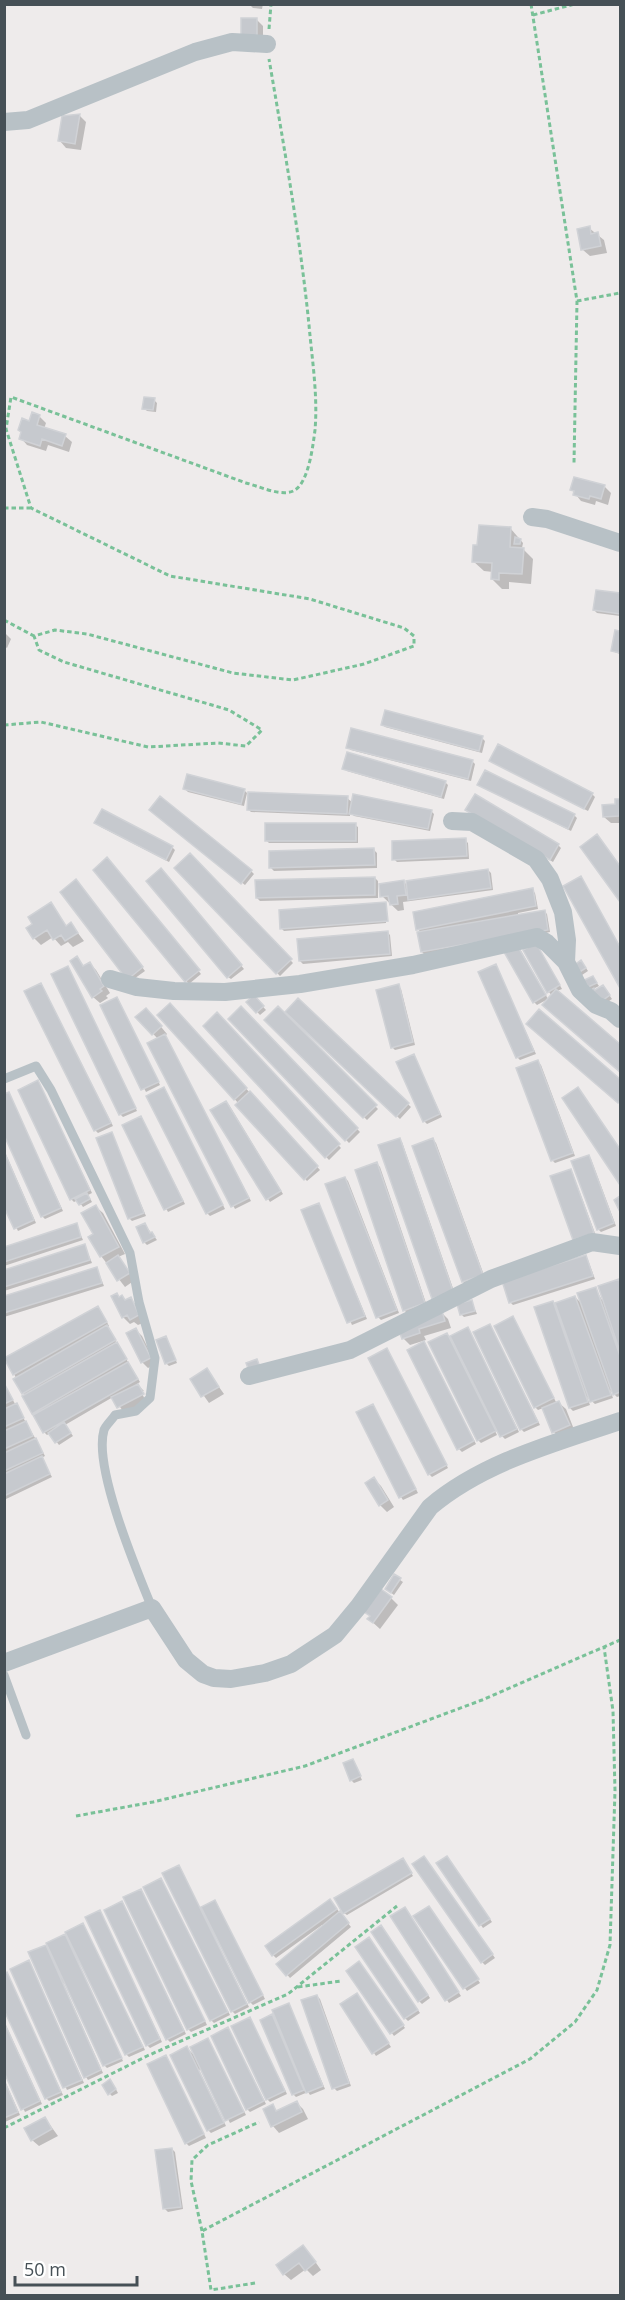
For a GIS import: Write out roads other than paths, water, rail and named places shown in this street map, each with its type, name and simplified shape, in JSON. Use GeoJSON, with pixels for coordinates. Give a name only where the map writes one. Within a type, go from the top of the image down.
{"type":"FeatureCollection","features":[{"type":"Feature","properties":{"kind":"street"},"geometry":{"type":"LineString","coordinates":[[4,122],[28,120],[195,52],[232,42],[267,44]]}},
{"type":"Feature","properties":{"kind":"street"},"geometry":{"type":"LineString","coordinates":[[532,517],[547,519],[621,543]]}},
{"type":"Feature","properties":{"kind":"street"},"geometry":{"type":"LineString","coordinates":[[452,821],[472,822],[536,859],[550,879],[563,912],[567,940],[566,962]]}},
{"type":"Feature","properties":{"kind":"street"},"geometry":{"type":"LineString","coordinates":[[111,979],[137,987],[174,992],[225,992],[300,984],[402,966],[537,937],[547,943],[566,962],[580,990],[596,1005],[617,1010]]}},
{"type":"Feature","properties":{"kind":"street"},"geometry":{"type":"LineString","coordinates":[[249,1376],[350,1350],[491,1279],[592,1242],[621,1246]]}},
{"type":"Feature","properties":{"kind":"street"},"geometry":{"type":"LineString","coordinates":[[4,1663],[152,1608],[186,1660],[203,1674],[214,1678],[231,1679],[265,1673],[291,1664],[334,1635],[359,1606],[430,1507],[445,1494],[473,1477],[507,1462],[621,1421]]}},
{"type":"Feature","properties":{"kind":"lane"},"geometry":{"type":"LineString","coordinates":[[4,1079],[36,1066],[51,1090],[130,1253],[139,1302],[155,1358],[155,1376],[150,1398],[136,1411],[115,1415],[104,1430],[104,1467],[121,1530],[152,1608]]}},
{"type":"Feature","properties":{"kind":"lane"},"geometry":{"type":"LineString","coordinates":[[4,1676],[26,1735]]}}]}
